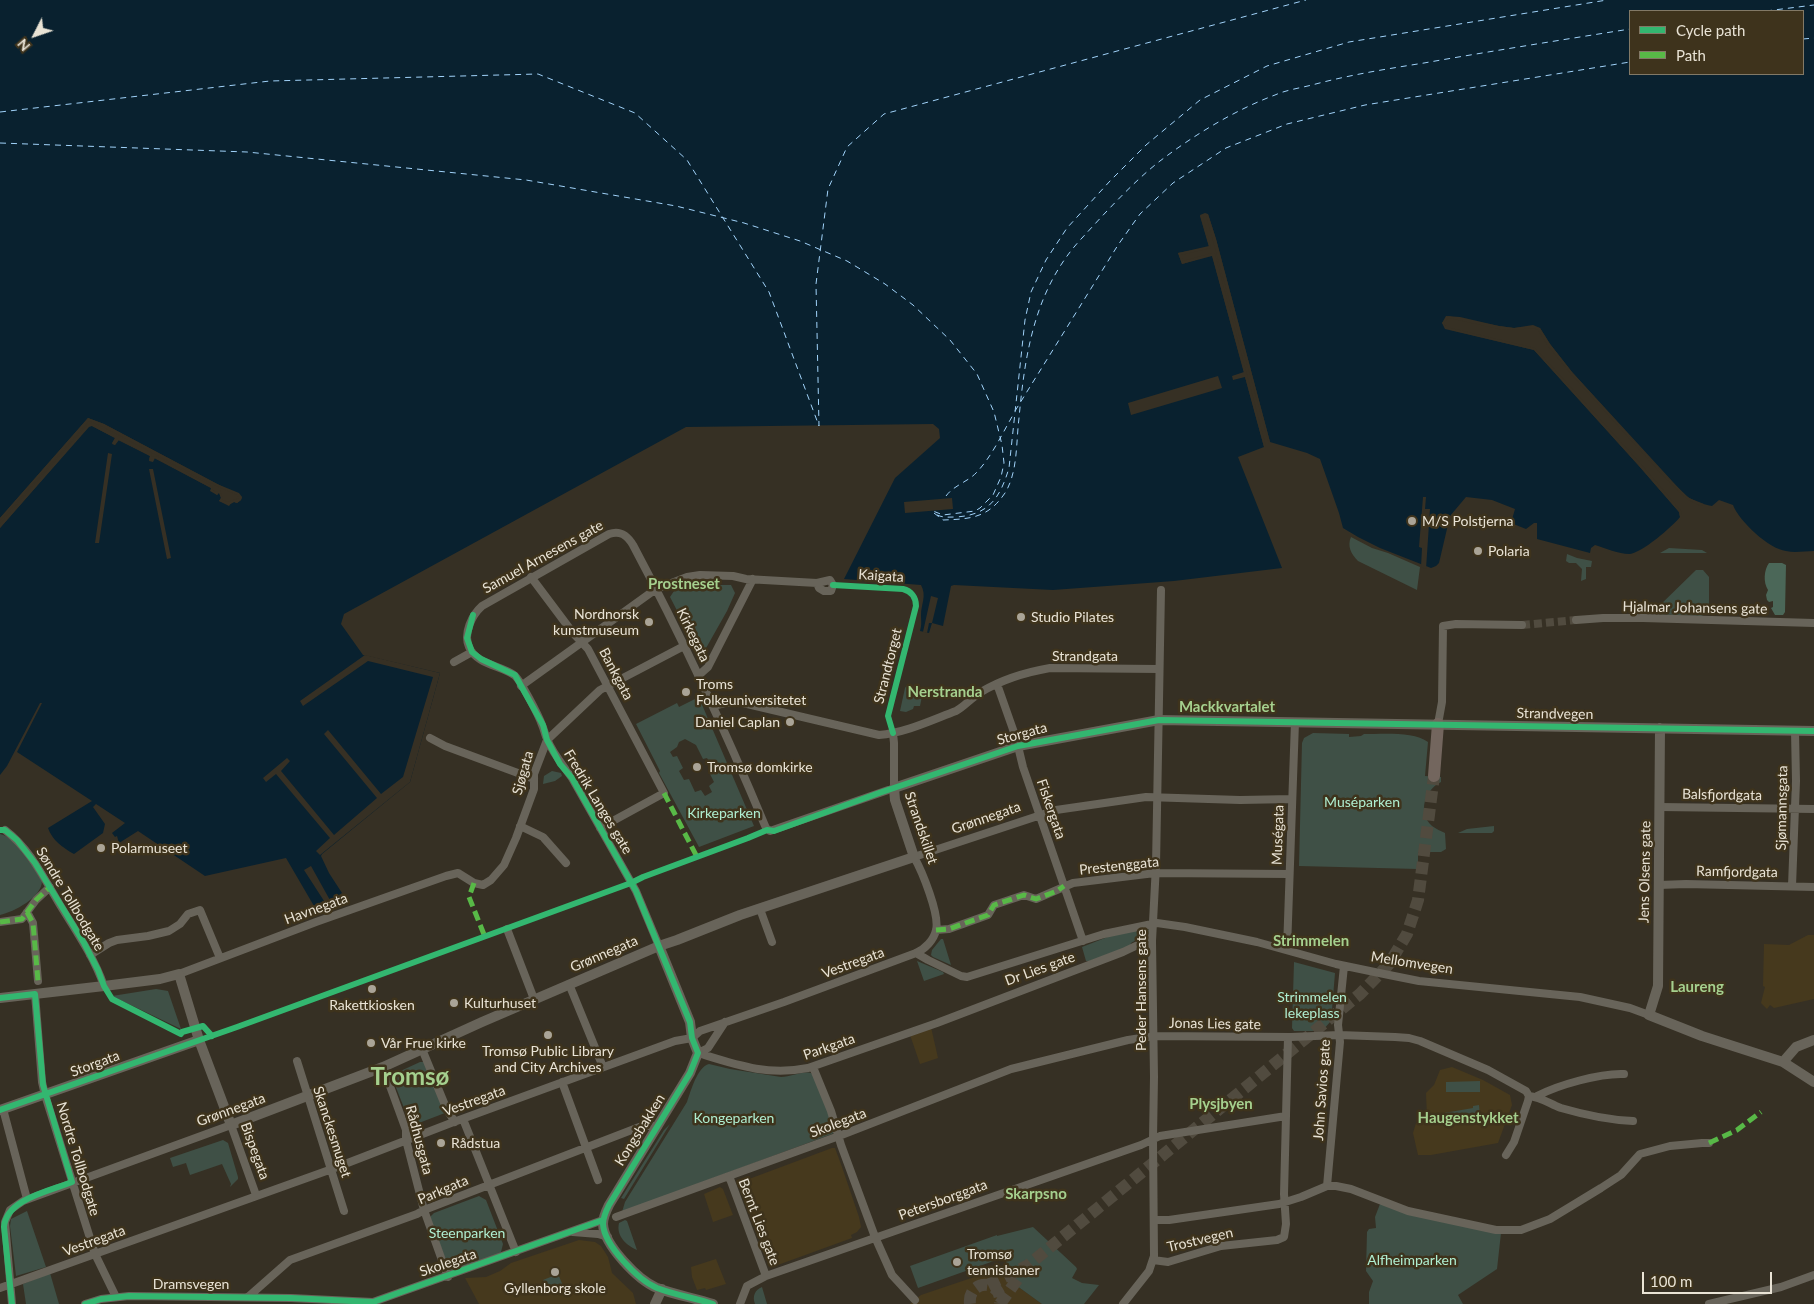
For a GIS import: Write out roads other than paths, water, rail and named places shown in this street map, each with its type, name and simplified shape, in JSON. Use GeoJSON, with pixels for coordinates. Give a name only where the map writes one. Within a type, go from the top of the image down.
{"type":"FeatureCollection","features":[{"type":"Feature","properties":{"kind":"main road"},"geometry":{"type":"LineString","coordinates":[[1434,776],[1438,724]]}},
{"type":"Feature","properties":{"kind":"street","name":"Samuel Arnesens gate"},"geometry":{"type":"LineString","coordinates":[[472,652],[468,638],[473,615],[484,604],[608,534],[616,532],[628,537]]}},
{"type":"Feature","properties":{"kind":"street","name":"Kirkegata"},"geometry":{"type":"LineString","coordinates":[[628,537],[699,676],[767,830]]}},
{"type":"Feature","properties":{"kind":"street"},"geometry":{"type":"LineString","coordinates":[[521,686],[656,589],[687,577],[699,575],[733,576],[818,584]]}},
{"type":"Feature","properties":{"kind":"street","name":"Bankgata"},"geometry":{"type":"LineString","coordinates":[[531,577],[573,633],[583,642],[608,685],[664,793],[600,828]]}},
{"type":"Feature","properties":{"kind":"street"},"geometry":{"type":"LineString","coordinates":[[699,676],[708,667],[753,579]]}},
{"type":"Feature","properties":{"kind":"street"},"geometry":{"type":"LineString","coordinates":[[1159,669],[1161,590]]}},
{"type":"Feature","properties":{"kind":"street","name":"Hjalmar Johansens gate"},"geometry":{"type":"LineString","coordinates":[[1576,620],[1643,618],[1814,623]]}},
{"type":"Feature","properties":{"kind":"street"},"geometry":{"type":"LineString","coordinates":[[1438,724],[1442,702],[1443,626],[1456,624],[1522,625]]}},
{"type":"Feature","properties":{"kind":"street","name":"Sjøgata"},"geometry":{"type":"LineString","coordinates":[[463,875],[477,884],[483,885],[491,880],[504,865],[534,789],[534,779],[547,740],[600,690],[684,646]]}},
{"type":"Feature","properties":{"kind":"street"},"geometry":{"type":"LineString","coordinates":[[454,662],[472,652]]}},
{"type":"Feature","properties":{"kind":"street","name":"Fredrik Langes gate"},"geometry":{"type":"LineString","coordinates":[[472,652],[485,662],[515,675],[543,725],[547,740],[560,764],[572,778],[636,891],[690,1022],[692,1038],[698,1053]]}},
{"type":"Feature","properties":{"kind":"street","name":"Strandgata"},"geometry":{"type":"LineString","coordinates":[[713,706],[725,703],[743,703],[879,735],[893,733],[956,711],[969,700],[997,684],[1050,668],[1159,669]]}},
{"type":"Feature","properties":{"kind":"street","name":"Peder Hansens gate"},"geometry":{"type":"LineString","coordinates":[[1153,1260],[1154,1036],[1152,941],[1154,923],[1159,669]]}},
{"type":"Feature","properties":{"kind":"street","name":"Fiskergata"},"geometry":{"type":"LineString","coordinates":[[997,684],[1083,942]]}},
{"type":"Feature","properties":{"kind":"street","name":"Storgata"},"geometry":{"type":"LineString","coordinates":[[767,830],[774,831],[1018,746],[1159,720],[1295,722]]}},
{"type":"Feature","properties":{"kind":"street","name":"Strandvegen"},"geometry":{"type":"LineString","coordinates":[[1295,722],[1814,731]]}},
{"type":"Feature","properties":{"kind":"street","name":"Muségata"},"geometry":{"type":"LineString","coordinates":[[1287,949],[1295,722]]}},
{"type":"Feature","properties":{"kind":"street","name":"Jens Olsens gate"},"geometry":{"type":"LineString","coordinates":[[1649,1015],[1658,986],[1660,728]]}},
{"type":"Feature","properties":{"kind":"street","name":"Sjømannsgata"},"geometry":{"type":"LineString","coordinates":[[1792,886],[1796,731]]}},
{"type":"Feature","properties":{"kind":"street","name":"Strandskillet"},"geometry":{"type":"LineString","coordinates":[[893,733],[895,800],[934,910],[937,921],[936,930]]}},
{"type":"Feature","properties":{"kind":"street"},"geometry":{"type":"LineString","coordinates":[[430,738],[445,746],[534,779]]}},
{"type":"Feature","properties":{"kind":"street","name":"Grønnegata"},"geometry":{"type":"LineString","coordinates":[[4,1213],[28,1199],[72,1182],[307,1097],[383,1067],[534,999],[659,946],[760,909],[1040,814],[1146,797],[1292,799]]}},
{"type":"Feature","properties":{"kind":"street","name":"Balsfjordgata"},"geometry":{"type":"LineString","coordinates":[[1660,807],[1814,809]]}},
{"type":"Feature","properties":{"kind":"street"},"geometry":{"type":"LineString","coordinates":[[520,826],[543,837],[566,863]]}},
{"type":"Feature","properties":{"kind":"street","name":"Søndre Tollbodgate"},"geometry":{"type":"LineString","coordinates":[[5,830],[26,849],[90,955],[104,986]]}},
{"type":"Feature","properties":{"kind":"street","name":"Prestenggata"},"geometry":{"type":"LineString","coordinates":[[936,930],[949,929],[988,915],[994,905],[1024,895],[1036,899],[1057,892],[1064,886],[1074,883],[1155,873],[1289,874]]}},
{"type":"Feature","properties":{"kind":"street","name":"Havnegata"},"geometry":{"type":"LineString","coordinates":[[179,974],[446,876],[463,875]]}},
{"type":"Feature","properties":{"kind":"street","name":"Ramfjordgata"},"geometry":{"type":"LineString","coordinates":[[1659,885],[1814,886]]}},
{"type":"Feature","properties":{"kind":"street"},"geometry":{"type":"LineString","coordinates":[[0,922],[22,919],[36,900],[50,887]]}},
{"type":"Feature","properties":{"kind":"street"},"geometry":{"type":"LineString","coordinates":[[760,909],[772,942]]}},
{"type":"Feature","properties":{"kind":"street","name":"Søndre Tollbodgate"},"geometry":{"type":"LineString","coordinates":[[90,955],[116,940],[169,931],[180,924],[188,914],[200,910],[220,958]]}},
{"type":"Feature","properties":{"kind":"street"},"geometry":{"type":"LineString","coordinates":[[27,912],[33,923],[38,981]]}},
{"type":"Feature","properties":{"kind":"street","name":"Mellomvegen"},"geometry":{"type":"LineString","coordinates":[[916,953],[961,976],[967,977],[1115,931],[1154,923],[1185,926],[1287,949],[1344,966],[1419,981],[1573,996],[1619,1006],[1649,1015],[1702,1036],[1783,1062],[1814,1082]]}},
{"type":"Feature","properties":{"kind":"street"},"geometry":{"type":"LineString","coordinates":[[507,929],[534,999]]}},
{"type":"Feature","properties":{"kind":"street","name":"Vestregata"},"geometry":{"type":"LineString","coordinates":[[0,1288],[332,1169],[674,1041],[692,1038],[700,1031],[916,953],[929,942],[936,930]]}},
{"type":"Feature","properties":{"kind":"street","name":"Dr Lies gate"},"geometry":{"type":"LineString","coordinates":[[937,1023],[1123,952],[1144,942],[1152,941]]}},
{"type":"Feature","properties":{"kind":"street","name":"John Savios gate"},"geometry":{"type":"LineString","coordinates":[[1327,1186],[1340,1042],[1338,1025],[1344,966]]}},
{"type":"Feature","properties":{"kind":"street"},"geometry":{"type":"LineString","coordinates":[[0,998],[160,979],[179,974]]}},
{"type":"Feature","properties":{"kind":"street","name":"Bispegata"},"geometry":{"type":"LineString","coordinates":[[179,974],[199,1040],[256,1195]]}},
{"type":"Feature","properties":{"kind":"street"},"geometry":{"type":"LineString","coordinates":[[569,984],[603,1067]]}},
{"type":"Feature","properties":{"kind":"street","name":"Nordre Tollbodgate"},"geometry":{"type":"LineString","coordinates":[[35,994],[42,1082],[45,1095],[95,1254],[114,1292]]}},
{"type":"Feature","properties":{"kind":"street","name":"Kongsbakken"},"geometry":{"type":"LineString","coordinates":[[603,1220],[617,1191],[690,1073],[698,1053],[708,1048],[725,1022]]}},
{"type":"Feature","properties":{"kind":"street","name":"Parkgata"},"geometry":{"type":"LineString","coordinates":[[698,1053],[742,1067],[767,1071],[796,1071],[937,1023]]}},
{"type":"Feature","properties":{"kind":"street","name":"Jonas Lies gate"},"geometry":{"type":"LineString","coordinates":[[1011,1069],[1128,1040],[1154,1036],[1395,1036],[1420,1041],[1488,1070],[1533,1096],[1560,1108],[1591,1116],[1633,1121]]}},
{"type":"Feature","properties":{"kind":"street"},"geometry":{"type":"LineString","coordinates":[[1286,1202],[1284,1194],[1288,1037]]}},
{"type":"Feature","properties":{"kind":"street","name":"Storgata"},"geometry":{"type":"LineString","coordinates":[[1,1110],[199,1040]]}},
{"type":"Feature","properties":{"kind":"street"},"geometry":{"type":"LineString","coordinates":[[1783,1062],[1796,1047],[1814,1040]]}},
{"type":"Feature","properties":{"kind":"street"},"geometry":{"type":"LineString","coordinates":[[422,1049],[446,1108],[459,1120],[489,1184],[516,1252]]}},
{"type":"Feature","properties":{"kind":"street","name":"Skanckesmuget"},"geometry":{"type":"LineString","coordinates":[[297,1062],[344,1211]]}},
{"type":"Feature","properties":{"kind":"street"},"geometry":{"type":"LineString","coordinates":[[813,1066],[831,1111],[838,1136],[875,1237],[892,1275],[915,1300]]}},
{"type":"Feature","properties":{"kind":"street","name":"Rådhusgata"},"geometry":{"type":"LineString","coordinates":[[383,1067],[406,1130],[406,1140],[424,1210],[448,1276]]}},
{"type":"Feature","properties":{"kind":"street","name":"Skolegata"},"geometry":{"type":"LineString","coordinates":[[616,1217],[838,1136],[1011,1069]]}},
{"type":"Feature","properties":{"kind":"street"},"geometry":{"type":"LineString","coordinates":[[1506,1156],[1514,1142],[1533,1096],[1591,1078],[1611,1074],[1624,1074]]}},
{"type":"Feature","properties":{"kind":"street"},"geometry":{"type":"LineString","coordinates":[[562,1082],[598,1180]]}},
{"type":"Feature","properties":{"kind":"street"},"geometry":{"type":"LineString","coordinates":[[1,1110],[28,1199]]}},
{"type":"Feature","properties":{"kind":"street","name":"Petersborggata"},"geometry":{"type":"LineString","coordinates":[[740,1304],[748,1286],[766,1276],[1153,1139],[1286,1116]]}},
{"type":"Feature","properties":{"kind":"street","name":"Parkgata"},"geometry":{"type":"LineString","coordinates":[[248,1297],[290,1260],[417,1214],[489,1184],[642,1126],[658,1126]]}},
{"type":"Feature","properties":{"kind":"street"},"geometry":{"type":"LineString","coordinates":[[1154,1220],[1169,1220],[1286,1202],[1327,1186],[1346,1188],[1396,1208],[1412,1212],[1491,1229],[1521,1230],[1550,1219],[1601,1188],[1621,1175],[1640,1154],[1670,1146],[1709,1144]]}},
{"type":"Feature","properties":{"kind":"street","name":"Bernt Lies gate"},"geometry":{"type":"LineString","coordinates":[[729,1176],[766,1276]]}},
{"type":"Feature","properties":{"kind":"street","name":"Trostvegen"},"geometry":{"type":"LineString","coordinates":[[1153,1260],[1168,1262],[1221,1246],[1282,1239],[1286,1234],[1286,1202]]}},
{"type":"Feature","properties":{"kind":"street"},"geometry":{"type":"LineString","coordinates":[[4,1213],[12,1304]]}},
{"type":"Feature","properties":{"kind":"street"},"geometry":{"type":"LineString","coordinates":[[603,1220],[604,1231],[620,1256],[632,1270],[650,1284],[714,1304]]}},
{"type":"Feature","properties":{"kind":"street","name":"Skolegata"},"geometry":{"type":"LineString","coordinates":[[297,1298],[373,1302],[603,1220]]}},
{"type":"Feature","properties":{"kind":"street","name":"Skolegata"},"geometry":{"type":"LineString","coordinates":[[573,1232],[598,1234],[608,1238]]}},
{"type":"Feature","properties":{"kind":"street"},"geometry":{"type":"LineString","coordinates":[[1123,1304],[1149,1270],[1153,1260]]}},
{"type":"Feature","properties":{"kind":"street"},"geometry":{"type":"LineString","coordinates":[[1710,1304],[1781,1287],[1814,1276]]}},
{"type":"Feature","properties":{"kind":"street"},"geometry":{"type":"LineString","coordinates":[[655,1304],[662,1289]]}},
{"type":"Feature","properties":{"kind":"street","name":"Dramsvegen"},"geometry":{"type":"LineString","coordinates":[[85,1304],[114,1292],[297,1298]]}},
{"type":"Feature","properties":{"kind":"water"},"geometry":{"type":"Polygon","coordinates":[[[0,0],[1814,0],[1814,551],[1793,552],[1779,549],[1755,533],[1741,519],[1733,505],[1719,500],[1712,506],[1694,500],[1684,494],[1572,372],[1540,328],[1533,326],[1514,328],[1448,316],[1442,323],[1451,330],[1534,350],[1639,466],[1679,512],[1680,517],[1656,539],[1634,553],[1621,553],[1595,545],[1591,548],[1590,553],[1537,539],[1537,523],[1526,529],[1511,523],[1515,509],[1492,500],[1466,497],[1450,516],[1439,563],[1431,568],[1380,548],[1358,537],[1343,528],[1320,459],[1270,442],[1208,214],[1200,216],[1209,247],[1178,253],[1182,264],[1212,255],[1264,447],[1238,457],[1282,568],[1174,581],[1053,590],[954,585],[951,586],[943,626],[932,623],[929,633],[920,631],[924,596],[921,585],[844,579],[895,478],[940,438],[939,429],[933,424],[686,427],[344,614],[341,624],[363,655],[440,673],[410,782],[322,854],[321,856],[329,873],[342,893],[325,905],[323,901],[314,906],[286,858],[205,876],[138,831],[119,843],[117,836],[115,837],[112,833],[125,823],[96,804],[93,807],[105,824],[103,833],[74,854],[62,846],[55,840],[48,828],[92,801],[17,752],[42,703],[40,703],[7,766],[0,775],[0,528],[89,426],[115,438],[112,443],[115,445],[118,440],[150,456],[149,460],[154,458],[211,488],[217,495],[219,492],[221,498],[219,501],[229,505],[234,502],[237,503],[242,497],[104,424],[88,418],[0,518],[0,0]]]}},
{"type":"Feature","properties":{"kind":"tunnel"},"geometry":{"type":"LineString","coordinates":[[1522,625],[1576,620]]}},
{"type":"Feature","properties":{"kind":"tunnel"},"geometry":{"type":"LineString","coordinates":[[988,1285],[1027,1266],[1360,994],[1389,964],[1407,934],[1418,900],[1434,776]]}},
{"type":"Feature","properties":{"kind":"tunnel"},"geometry":{"type":"LineString","coordinates":[[1000,1304],[1024,1270]]}},
{"type":"Feature","properties":{"kind":"tunnel"},"geometry":{"type":"LineString","coordinates":[[970,1304],[974,1290],[979,1286],[985,1285],[991,1286],[996,1290],[1000,1304]]}},
{"type":"Feature","properties":{"kind":"place","name":"M/S Polstjerna"},"geometry":{"type":"Point","coordinates":[1412,521]}},
{"type":"Feature","properties":{"kind":"place","name":"Polaria"},"geometry":{"type":"Point","coordinates":[1478,551]}},
{"type":"Feature","properties":{"kind":"place","name":"Studio Pilates"},"geometry":{"type":"Point","coordinates":[1021,617]}},
{"type":"Feature","properties":{"kind":"place","name":"Nordnorsk kunstmuseum"},"geometry":{"type":"Point","coordinates":[649,622]}},
{"type":"Feature","properties":{"kind":"place","name":"Troms Folkeuniversitetet"},"geometry":{"type":"Point","coordinates":[686,692]}},
{"type":"Feature","properties":{"kind":"place","name":"Daniel Caplan"},"geometry":{"type":"Point","coordinates":[790,722]}},
{"type":"Feature","properties":{"kind":"place","name":"Tromsø domkirke"},"geometry":{"type":"Point","coordinates":[697,767]}},
{"type":"Feature","properties":{"kind":"place","name":"Polarmuseet"},"geometry":{"type":"Point","coordinates":[101,848]}},
{"type":"Feature","properties":{"kind":"place","name":"Rakettkiosken"},"geometry":{"type":"Point","coordinates":[372,989]}},
{"type":"Feature","properties":{"kind":"place","name":"Kulturhuset"},"geometry":{"type":"Point","coordinates":[454,1003]}},
{"type":"Feature","properties":{"kind":"place","name":"Tromsø Public Library and City Archives"},"geometry":{"type":"Point","coordinates":[548,1035]}},
{"type":"Feature","properties":{"kind":"place","name":"Vår Frue kirke"},"geometry":{"type":"Point","coordinates":[371,1043]}},
{"type":"Feature","properties":{"kind":"place","name":"Rådstua"},"geometry":{"type":"Point","coordinates":[441,1143]}},
{"type":"Feature","properties":{"kind":"place","name":"Tromsø tennisbaner"},"geometry":{"type":"Point","coordinates":[957,1262]}},
{"type":"Feature","properties":{"kind":"place","name":"Gyllenborg skole"},"geometry":{"type":"Point","coordinates":[555,1272]}},
{"type":"Feature","properties":{"kind":"district","name":"Prostneset"},"geometry":{"type":"Point","coordinates":[684,584]}},
{"type":"Feature","properties":{"kind":"district","name":"Nerstranda"},"geometry":{"type":"Point","coordinates":[945,692]}},
{"type":"Feature","properties":{"kind":"district","name":"Mackkvartalet"},"geometry":{"type":"Point","coordinates":[1227,707]}},
{"type":"Feature","properties":{"kind":"district","name":"Strimmelen"},"geometry":{"type":"Point","coordinates":[1311,941]}},
{"type":"Feature","properties":{"kind":"district","name":"Laureng"},"geometry":{"type":"Point","coordinates":[1697,987]}},
{"type":"Feature","properties":{"kind":"district","name":"Tromsø"},"geometry":{"type":"Point","coordinates":[410,1077]}},
{"type":"Feature","properties":{"kind":"district","name":"Plysjbyen"},"geometry":{"type":"Point","coordinates":[1221,1104]}},
{"type":"Feature","properties":{"kind":"district","name":"Haugenstykket"},"geometry":{"type":"Point","coordinates":[1468,1118]}},
{"type":"Feature","properties":{"kind":"district","name":"Skarpsno"},"geometry":{"type":"Point","coordinates":[1036,1194]}},
{"type":"Feature","properties":{"kind":"park label","name":"Muséparken"},"geometry":{"type":"Point","coordinates":[1362,802]}},
{"type":"Feature","properties":{"kind":"park label","name":"Kirkeparken"},"geometry":{"type":"Point","coordinates":[724,813]}},
{"type":"Feature","properties":{"kind":"park label","name":"Strimmelen lekeplass"},"geometry":{"type":"Point","coordinates":[1312,1006]}},
{"type":"Feature","properties":{"kind":"park label","name":"Kongeparken"},"geometry":{"type":"Point","coordinates":[734,1118]}},
{"type":"Feature","properties":{"kind":"park label","name":"Steenparken"},"geometry":{"type":"Point","coordinates":[467,1233]}},
{"type":"Feature","properties":{"kind":"park label","name":"Alfheimparken"},"geometry":{"type":"Point","coordinates":[1412,1260]}}]}
